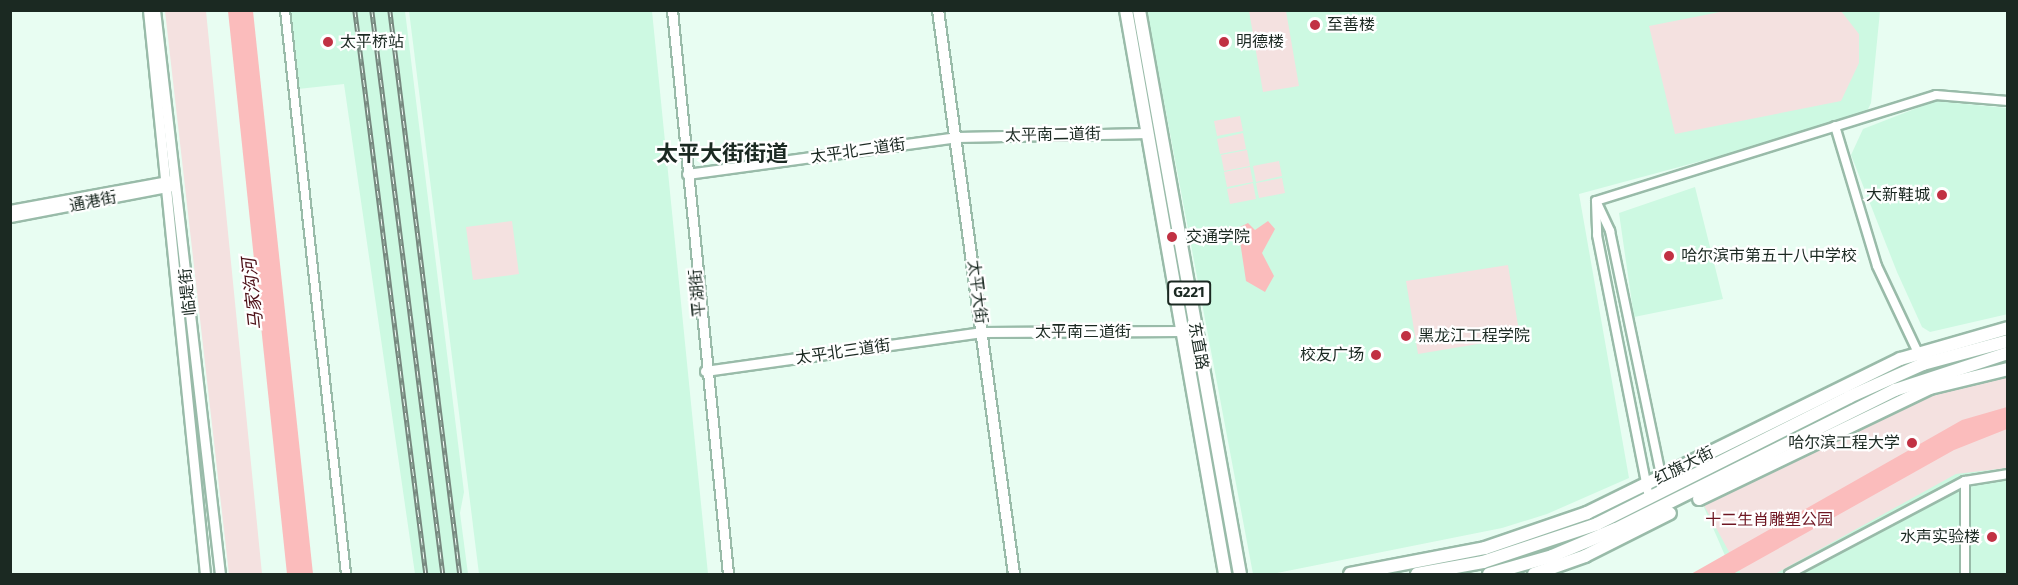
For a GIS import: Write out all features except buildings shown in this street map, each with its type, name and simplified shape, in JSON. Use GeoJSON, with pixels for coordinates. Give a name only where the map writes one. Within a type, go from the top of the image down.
{"type":"FeatureCollection","features":[{"type":"Feature","properties":{"kind":"main road","name":"太平大街"},"geometry":{"type":"LineString","coordinates":[[938,10],[957,137],[1014,574]]}},
{"type":"Feature","properties":{"kind":"main road","name":"东直路"},"geometry":{"type":"LineString","coordinates":[[1126,10],[1225,574]]}},
{"type":"Feature","properties":{"kind":"main road","name":"东直路"},"geometry":{"type":"LineString","coordinates":[[1138,10],[1240,574]]}},
{"type":"Feature","properties":{"kind":"main road","name":"红旗大街"},"geometry":{"type":"LineString","coordinates":[[1417,574],[1483,562],[1550,542],[1662,484],[1921,358],[2007,328]]}},
{"type":"Feature","properties":{"kind":"main road","name":"红旗大街"},"geometry":{"type":"LineString","coordinates":[[1921,358],[2007,341]]}},
{"type":"Feature","properties":{"kind":"main road","name":"红旗大街"},"geometry":{"type":"LineString","coordinates":[[1489,574],[1552,556],[1616,529],[1894,390],[2007,353]]}},
{"type":"Feature","properties":{"kind":"main road"},"geometry":{"type":"LineString","coordinates":[[1534,574],[1585,556],[1930,388],[2007,369]]}},
{"type":"Feature","properties":{"kind":"main road","name":"红旗大街"},"geometry":{"type":"LineString","coordinates":[[1350,574],[1485,548],[1648,491]]}},
{"type":"Feature","properties":{"kind":"street","name":"临堤街"},"geometry":{"type":"LineString","coordinates":[[148,10],[172,183],[220,574]]}},
{"type":"Feature","properties":{"kind":"street","name":"临堤街"},"geometry":{"type":"LineString","coordinates":[[155,10],[172,183],[166,205],[206,574]]}},
{"type":"Feature","properties":{"kind":"street"},"geometry":{"type":"LineString","coordinates":[[285,10],[346,574]]}},
{"type":"Feature","properties":{"kind":"street","name":"平湖街"},"geometry":{"type":"LineString","coordinates":[[672,10],[705,371],[728,574]]}},
{"type":"Feature","properties":{"kind":"street"},"geometry":{"type":"LineString","coordinates":[[1596,201],[1936,95],[2007,101]]}},
{"type":"Feature","properties":{"kind":"street"},"geometry":{"type":"LineString","coordinates":[[1835,126],[1877,266],[1921,358]]}},
{"type":"Feature","properties":{"kind":"street","name":"太平南二道街"},"geometry":{"type":"LineString","coordinates":[[957,137],[1148,133]]}},
{"type":"Feature","properties":{"kind":"street","name":"太平北二道街"},"geometry":{"type":"LineString","coordinates":[[687,174],[957,137]]}},
{"type":"Feature","properties":{"kind":"street","name":"通港街"},"geometry":{"type":"LineString","coordinates":[[10,210],[172,183]]}},
{"type":"Feature","properties":{"kind":"street","name":"通港街"},"geometry":{"type":"LineString","coordinates":[[10,217],[172,183]]}},
{"type":"Feature","properties":{"kind":"street"},"geometry":{"type":"LineString","coordinates":[[1596,201],[1610,231],[1662,484]]}},
{"type":"Feature","properties":{"kind":"street"},"geometry":{"type":"LineString","coordinates":[[1596,201],[1597,236],[1648,491]]}},
{"type":"Feature","properties":{"kind":"street","name":"太平南三道街"},"geometry":{"type":"LineString","coordinates":[[982,332],[1183,331]]}},
{"type":"Feature","properties":{"kind":"street","name":"太平北三道街"},"geometry":{"type":"LineString","coordinates":[[705,371],[982,332]]}},
{"type":"Feature","properties":{"kind":"street"},"geometry":{"type":"LineString","coordinates":[[1789,574],[1801,571],[1965,481],[2007,474]]}},
{"type":"Feature","properties":{"kind":"street"},"geometry":{"type":"LineString","coordinates":[[1965,481],[1965,574]]}},
{"type":"Feature","properties":{"kind":"shaded area"},"geometry":{"type":"Polygon","coordinates":[[[228,11],[253,11],[313,574],[287,574],[228,11]]]}},
{"type":"Feature","properties":{"kind":"shaded area"},"geometry":{"type":"Polygon","coordinates":[[[289,11],[405,11],[464,492],[460,513],[468,574],[415,574],[344,84],[298,89],[289,11]]]}},
{"type":"Feature","properties":{"kind":"shaded area"},"geometry":{"type":"Polygon","coordinates":[[[409,11],[652,11],[708,574],[479,574],[409,11]]]}},
{"type":"Feature","properties":{"kind":"shaded area","name":"黑龙江工程学院"},"geometry":{"type":"Polygon","coordinates":[[[1147,11],[1880,11],[1871,103],[1864,117],[1579,194],[1629,478],[1547,514],[1502,528],[1272,574],[1253,574],[1147,11]]]}},
{"type":"Feature","properties":{"kind":"shaded area"},"geometry":{"type":"Polygon","coordinates":[[[1935,101],[2007,108],[2008,314],[1930,332],[1922,327],[1897,272],[1851,155],[1863,129],[1935,101]]]}},
{"type":"Feature","properties":{"kind":"shaded area","name":"哈尔滨市第五十八中学校"},"geometry":{"type":"Polygon","coordinates":[[[1695,187],[1723,299],[1634,317],[1619,213],[1695,187]]]}},
{"type":"Feature","properties":{"kind":"shaded area"},"geometry":{"type":"Polygon","coordinates":[[[1268,221],[1275,229],[1262,253],[1274,276],[1265,292],[1246,281],[1238,228],[1248,223],[1255,230],[1268,221]]]}},
{"type":"Feature","properties":{"kind":"shaded area","name":"十二生肖雕塑公园"},"geometry":{"type":"Polygon","coordinates":[[[2007,365],[2007,574],[1733,574],[1700,498],[2007,365]]]}},
{"type":"Feature","properties":{"kind":"shaded area"},"geometry":{"type":"Polygon","coordinates":[[[2007,407],[2007,429],[1954,450],[1733,574],[1691,574],[1962,420],[2007,407]]]}},
{"type":"Feature","properties":{"kind":"green space"},"geometry":{"type":"Polygon","coordinates":[[[165,11],[206,11],[262,574],[229,574],[165,11]]]}},
{"type":"Feature","properties":{"kind":"green space"},"geometry":{"type":"Polygon","coordinates":[[[1249,11],[1286,11],[1299,86],[1263,92],[1249,11]]]}},
{"type":"Feature","properties":{"kind":"green space"},"geometry":{"type":"Polygon","coordinates":[[[1725,11],[1841,11],[1859,34],[1859,63],[1841,101],[1675,134],[1649,26],[1725,11]]]}},
{"type":"Feature","properties":{"kind":"green space"},"geometry":{"type":"Polygon","coordinates":[[[1240,116],[1243,131],[1217,136],[1214,121],[1240,116]]]}},
{"type":"Feature","properties":{"kind":"green space"},"geometry":{"type":"Polygon","coordinates":[[[1243,133],[1246,149],[1220,154],[1217,139],[1243,133]]]}},
{"type":"Feature","properties":{"kind":"green space"},"geometry":{"type":"Polygon","coordinates":[[[1247,150],[1250,166],[1224,171],[1221,155],[1247,150]]]}},
{"type":"Feature","properties":{"kind":"green space"},"geometry":{"type":"Polygon","coordinates":[[[1279,161],[1282,176],[1256,182],[1253,166],[1279,161]]]}},
{"type":"Feature","properties":{"kind":"green space"},"geometry":{"type":"Polygon","coordinates":[[[1250,167],[1253,182],[1227,187],[1224,172],[1250,167]]]}},
{"type":"Feature","properties":{"kind":"green space"},"geometry":{"type":"Polygon","coordinates":[[[1282,178],[1285,193],[1259,198],[1256,183],[1282,178]]]}},
{"type":"Feature","properties":{"kind":"green space"},"geometry":{"type":"Polygon","coordinates":[[[1253,183],[1256,199],[1230,204],[1227,189],[1253,183]]]}},
{"type":"Feature","properties":{"kind":"green space"},"geometry":{"type":"Polygon","coordinates":[[[512,221],[519,274],[473,280],[466,227],[512,221]]]}},
{"type":"Feature","properties":{"kind":"green space"},"geometry":{"type":"Polygon","coordinates":[[[1508,265],[1520,337],[1418,354],[1406,281],[1508,265]]]}},
{"type":"Feature","properties":{"kind":"green space","name":"十二生肖雕塑公园"},"geometry":{"type":"Polygon","coordinates":[[[2007,365],[2007,468],[1956,474],[1775,574],[1741,574],[1700,498],[1933,388],[2007,365]]]}},
{"type":"Feature","properties":{"kind":"railway"},"geometry":{"type":"LineString","coordinates":[[355,10],[426,574]]}},
{"type":"Feature","properties":{"kind":"railway"},"geometry":{"type":"LineString","coordinates":[[372,10],[443,574]]}},
{"type":"Feature","properties":{"kind":"railway"},"geometry":{"type":"LineString","coordinates":[[390,10],[460,574]]}},
{"type":"Feature","properties":{"kind":"place","name":"至善楼"},"geometry":{"type":"Point","coordinates":[1315,25]}},
{"type":"Feature","properties":{"kind":"place","name":"太平桥站"},"geometry":{"type":"Point","coordinates":[328,42]}},
{"type":"Feature","properties":{"kind":"place","name":"明德楼"},"geometry":{"type":"Point","coordinates":[1224,42]}},
{"type":"Feature","properties":{"kind":"place","name":"大新鞋城"},"geometry":{"type":"Point","coordinates":[1942,195]}},
{"type":"Feature","properties":{"kind":"place","name":"交通学院"},"geometry":{"type":"Point","coordinates":[1172,237]}},
{"type":"Feature","properties":{"kind":"place","name":"哈尔滨市第五十八中学校"},"geometry":{"type":"Point","coordinates":[1669,256]}},
{"type":"Feature","properties":{"kind":"place","name":"黑龙江工程学院"},"geometry":{"type":"Point","coordinates":[1406,336]}},
{"type":"Feature","properties":{"kind":"place","name":"校友广场"},"geometry":{"type":"Point","coordinates":[1376,355]}},
{"type":"Feature","properties":{"kind":"place","name":"哈尔滨工程大学"},"geometry":{"type":"Point","coordinates":[1912,443]}},
{"type":"Feature","properties":{"kind":"place","name":"水声实验楼"},"geometry":{"type":"Point","coordinates":[1992,537]}},
{"type":"Feature","properties":{"kind":"district","name":"太平大街街道"},"geometry":{"type":"Point","coordinates":[722,154]}},
{"type":"Feature","properties":{"kind":"water label","name":"马家沟河"},"geometry":{"type":"Point","coordinates":[253,294]}}]}
